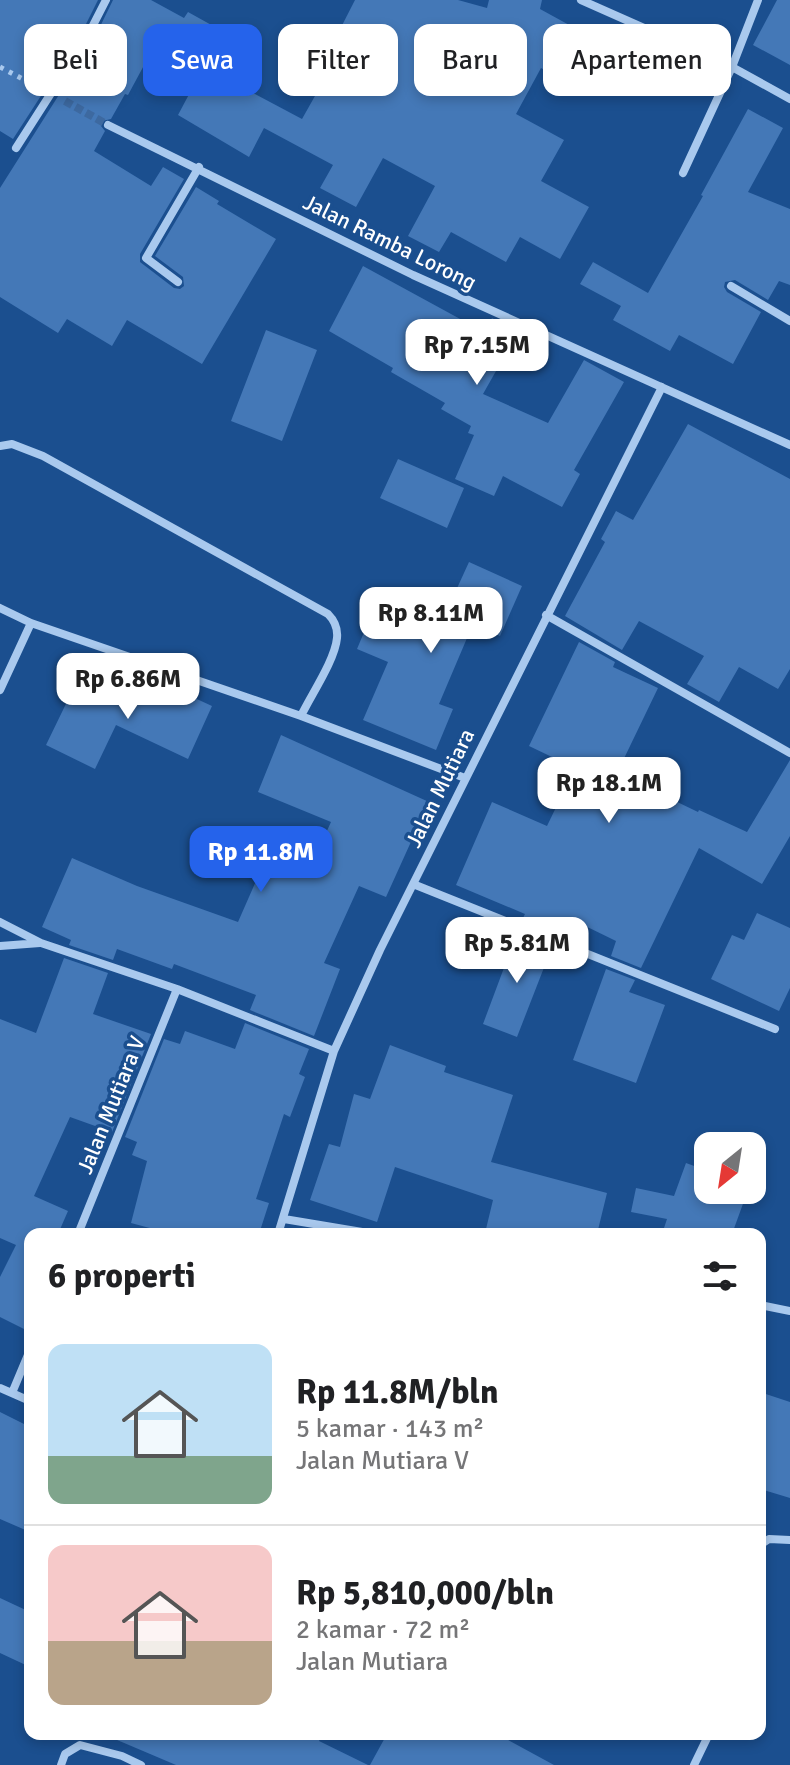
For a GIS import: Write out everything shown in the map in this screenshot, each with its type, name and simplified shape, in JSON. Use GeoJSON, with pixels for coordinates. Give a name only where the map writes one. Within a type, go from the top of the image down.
{"type":"FeatureCollection","features":[{"type":"Feature","properties":{"kind":"street"},"geometry":{"type":"LineString","coordinates":[[16,148],[87,37],[106,0]]}},
{"type":"Feature","properties":{"kind":"street"},"geometry":{"type":"LineString","coordinates":[[581,0],[732,67],[790,99]]}},
{"type":"Feature","properties":{"kind":"street"},"geometry":{"type":"LineString","coordinates":[[683,173],[732,67],[758,0]]}},
{"type":"Feature","properties":{"kind":"street","name":"Jalan Ramba Lorong"},"geometry":{"type":"LineString","coordinates":[[108,125],[199,167],[413,275],[790,445]]}},
{"type":"Feature","properties":{"kind":"street"},"geometry":{"type":"LineString","coordinates":[[178,282],[146,258],[199,167]]}},
{"type":"Feature","properties":{"kind":"street"},"geometry":{"type":"LineString","coordinates":[[731,286],[790,321]]}},
{"type":"Feature","properties":{"kind":"street","name":"Jalan Mutiara"},"geometry":{"type":"LineString","coordinates":[[280,1228],[334,1051],[465,778],[662,387]]}},
{"type":"Feature","properties":{"kind":"street"},"geometry":{"type":"LineString","coordinates":[[0,446],[12,444],[43,456],[328,614],[335,625],[337,638],[301,716]]}},
{"type":"Feature","properties":{"kind":"street"},"geometry":{"type":"LineString","coordinates":[[0,608],[31,623],[301,716],[465,778]]}},
{"type":"Feature","properties":{"kind":"street"},"geometry":{"type":"LineString","coordinates":[[546,615],[790,753]]}},
{"type":"Feature","properties":{"kind":"street"},"geometry":{"type":"LineString","coordinates":[[0,690],[31,623]]}},
{"type":"Feature","properties":{"kind":"street"},"geometry":{"type":"LineString","coordinates":[[413,884],[775,1029]]}},
{"type":"Feature","properties":{"kind":"street"},"geometry":{"type":"LineString","coordinates":[[0,922],[41,943],[177,989],[334,1051]]}},
{"type":"Feature","properties":{"kind":"street"},"geometry":{"type":"LineString","coordinates":[[0,946],[41,943]]}},
{"type":"Feature","properties":{"kind":"street","name":"Jalan Mutiara V"},"geometry":{"type":"LineString","coordinates":[[80,1228],[177,989]]}},
{"type":"Feature","properties":{"kind":"street"},"geometry":{"type":"LineString","coordinates":[[284,1219],[338,1228]]}},
{"type":"Feature","properties":{"kind":"street"},"geometry":{"type":"LineString","coordinates":[[766,1306],[790,1311]]}},
{"type":"Feature","properties":{"kind":"street"},"geometry":{"type":"LineString","coordinates":[[12,1393],[24,1364]]}},
{"type":"Feature","properties":{"kind":"street"},"geometry":{"type":"LineString","coordinates":[[0,1388],[24,1398]]}},
{"type":"Feature","properties":{"kind":"street"},"geometry":{"type":"LineString","coordinates":[[766,1541],[790,1540]]}},
{"type":"Feature","properties":{"kind":"street"},"geometry":{"type":"LineString","coordinates":[[694,1765],[706,1740]]}},
{"type":"Feature","properties":{"kind":"street"},"geometry":{"type":"LineString","coordinates":[[61,1765],[65,1754],[80,1745],[122,1756],[141,1765]]}},
{"type":"Feature","properties":{"kind":"building"},"geometry":{"type":"Polygon","coordinates":[[[0,0],[98,0],[86,24],[24,24],[24,96],[41,96],[13,139],[0,131],[0,0]]]}},
{"type":"Feature","properties":{"kind":"building"},"geometry":{"type":"Polygon","coordinates":[[[113,0],[151,0],[184,18],[188,12],[210,24],[143,24],[143,67],[128,95],[127,24],[101,24],[113,0]]]}},
{"type":"Feature","properties":{"kind":"building"},"geometry":{"type":"Polygon","coordinates":[[[355,0],[458,0],[487,8],[489,0],[542,0],[540,9],[567,24],[543,24],[543,69],[527,94],[527,24],[414,24],[414,96],[526,96],[516,114],[564,140],[541,181],[589,207],[560,259],[520,237],[506,262],[451,232],[439,252],[408,236],[435,186],[383,158],[356,207],[320,188],[333,165],[264,128],[249,157],[178,115],[188,96],[259,96],[302,119],[315,96],[398,96],[398,24],[343,24],[355,0]]]}},
{"type":"Feature","properties":{"kind":"building"},"geometry":{"type":"Polygon","coordinates":[[[777,0],[790,0],[790,65],[753,45],[777,0]]]}},
{"type":"Feature","properties":{"kind":"building"},"geometry":{"type":"Polygon","coordinates":[[[58,96],[124,96],[111,119],[102,121],[105,131],[94,151],[151,186],[163,167],[184,179],[140,254],[140,262],[174,288],[184,286],[183,277],[155,256],[196,187],[219,201],[217,204],[276,239],[202,364],[127,320],[112,346],[67,319],[58,333],[0,297],[0,188],[58,96]]]}},
{"type":"Feature","properties":{"kind":"building"},"geometry":{"type":"Polygon","coordinates":[[[748,109],[783,128],[748,192],[790,209],[790,285],[779,281],[768,300],[735,280],[725,282],[727,292],[761,312],[733,364],[679,335],[670,351],[613,320],[621,306],[580,284],[593,262],[648,293],[748,109]]]}},
{"type":"Feature","properties":{"kind":"building"},"geometry":{"type":"Polygon","coordinates":[[[363,266],[484,332],[492,318],[518,332],[483,394],[548,423],[584,360],[624,382],[574,470],[580,474],[562,507],[503,476],[494,496],[455,479],[474,435],[468,433],[471,426],[441,409],[445,403],[391,372],[393,368],[329,331],[363,266]]]}},
{"type":"Feature","properties":{"kind":"building"},"geometry":{"type":"Polygon","coordinates":[[[266,330],[317,350],[282,441],[231,421],[266,330]]]}},
{"type":"Feature","properties":{"kind":"building"},"geometry":{"type":"Polygon","coordinates":[[[688,424],[790,479],[790,669],[778,689],[739,667],[719,702],[687,684],[704,656],[639,621],[622,650],[565,616],[605,542],[601,539],[616,511],[633,520],[688,424]]]}},
{"type":"Feature","properties":{"kind":"building"},"geometry":{"type":"Polygon","coordinates":[[[398,459],[464,488],[447,528],[380,498],[398,459]]]}},
{"type":"Feature","properties":{"kind":"building"},"geometry":{"type":"Polygon","coordinates":[[[469,562],[522,586],[500,636],[473,624],[439,704],[453,709],[436,750],[363,720],[388,662],[357,649],[375,606],[437,632],[469,562]]]}},
{"type":"Feature","properties":{"kind":"building"},"geometry":{"type":"Polygon","coordinates":[[[579,642],[615,662],[613,667],[658,688],[617,773],[747,832],[790,760],[790,836],[762,884],[699,848],[641,968],[611,956],[616,941],[573,920],[567,932],[559,928],[557,934],[522,920],[525,914],[456,885],[492,802],[547,826],[575,768],[529,746],[579,642]]]}},
{"type":"Feature","properties":{"kind":"building"},"geometry":{"type":"Polygon","coordinates":[[[149,677],[212,706],[188,759],[116,725],[95,769],[46,745],[78,679],[135,706],[149,677]]]}},
{"type":"Feature","properties":{"kind":"building"},"geometry":{"type":"Polygon","coordinates":[[[281,735],[429,802],[386,897],[359,886],[324,963],[340,969],[314,1036],[250,1010],[256,995],[174,964],[172,969],[117,949],[113,960],[69,945],[71,940],[42,927],[72,858],[137,886],[238,922],[270,849],[311,866],[331,822],[258,792],[281,735]]]}},
{"type":"Feature","properties":{"kind":"building"},"geometry":{"type":"Polygon","coordinates":[[[757,913],[790,928],[790,988],[779,1011],[711,979],[732,935],[744,940],[757,913]]]}},
{"type":"Feature","properties":{"kind":"building"},"geometry":{"type":"Polygon","coordinates":[[[517,933],[552,947],[517,1037],[483,1024],[517,933]]]}},
{"type":"Feature","properties":{"kind":"building"},"geometry":{"type":"Polygon","coordinates":[[[64,958],[108,973],[93,1014],[151,1034],[112,1132],[70,1117],[34,1196],[68,1211],[61,1228],[24,1228],[24,1329],[0,1317],[0,1277],[16,1245],[0,1238],[0,1019],[36,1033],[64,958]]]}},
{"type":"Feature","properties":{"kind":"building"},"geometry":{"type":"Polygon","coordinates":[[[606,969],[635,980],[629,992],[665,1005],[636,1083],[573,1060],[606,969]]]}},
{"type":"Feature","properties":{"kind":"building"},"geometry":{"type":"Polygon","coordinates":[[[245,1023],[309,1049],[299,1074],[305,1077],[290,1117],[284,1114],[256,1199],[269,1203],[261,1228],[150,1228],[131,1223],[147,1161],[132,1155],[137,1142],[125,1137],[164,1039],[180,1044],[185,1031],[235,1049],[245,1023]]]}},
{"type":"Feature","properties":{"kind":"building"},"geometry":{"type":"Polygon","coordinates":[[[390,1045],[446,1066],[444,1072],[513,1095],[491,1162],[607,1193],[598,1228],[486,1228],[493,1200],[395,1167],[377,1222],[310,1200],[329,1144],[340,1147],[354,1094],[370,1099],[390,1045]]]}},
{"type":"Feature","properties":{"kind":"building"},"geometry":{"type":"Polygon","coordinates":[[[686,1163],[694,1166],[694,1204],[743,1204],[734,1228],[664,1228],[667,1219],[631,1212],[636,1188],[674,1196],[686,1163]]]}},
{"type":"Feature","properties":{"kind":"building"},"geometry":{"type":"Polygon","coordinates":[[[766,1394],[790,1402],[790,1498],[766,1491],[766,1394]]]}},
{"type":"Feature","properties":{"kind":"building"},"geometry":{"type":"Polygon","coordinates":[[[0,1412],[24,1424],[24,1529],[0,1519],[0,1412]]]}},
{"type":"Feature","properties":{"kind":"building"},"geometry":{"type":"Polygon","coordinates":[[[0,1598],[24,1609],[24,1664],[0,1653],[0,1598]]]}},
{"type":"Feature","properties":{"kind":"building"},"geometry":{"type":"Polygon","coordinates":[[[117,1740],[319,1740],[368,1765],[176,1765],[117,1740]]]}},
{"type":"Feature","properties":{"kind":"building"},"geometry":{"type":"Polygon","coordinates":[[[384,1740],[508,1740],[554,1765],[370,1765],[384,1740]]]}},
{"type":"Feature","properties":{"kind":"tunnel"},"geometry":{"type":"LineString","coordinates":[[65,101],[108,125]]}}]}
